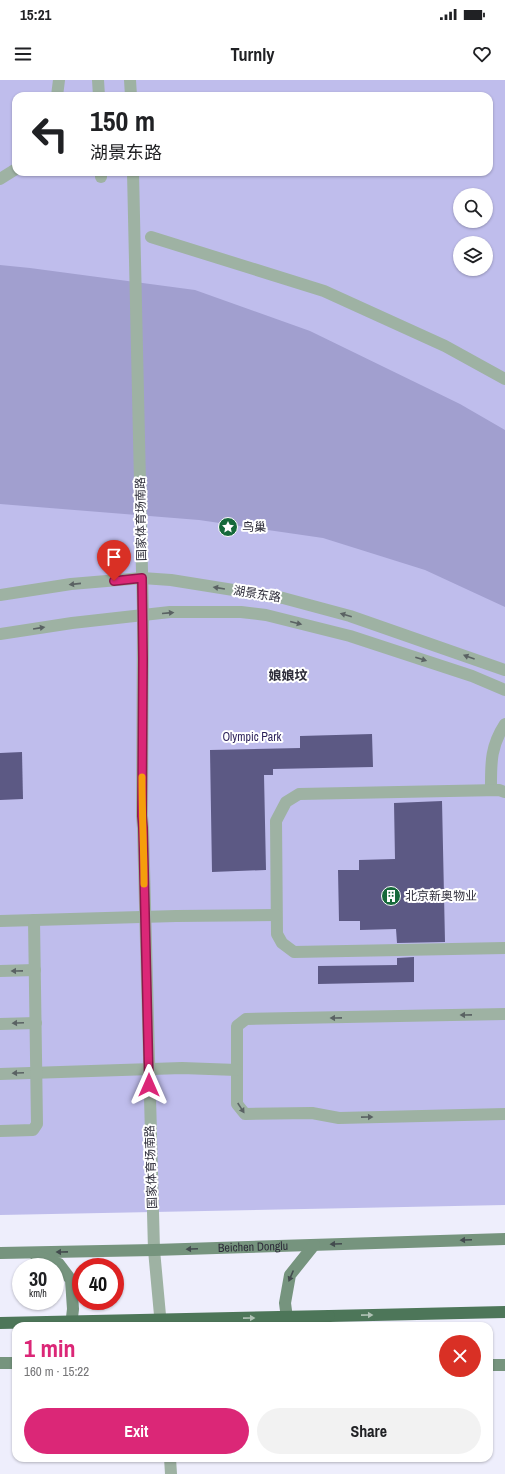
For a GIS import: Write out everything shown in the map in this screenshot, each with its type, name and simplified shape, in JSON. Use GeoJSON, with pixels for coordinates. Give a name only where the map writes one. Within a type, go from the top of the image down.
{"type":"FeatureCollection","features":[{"type":"Feature","properties":{"kind":"highway"},"geometry":{"type":"LineString","coordinates":[[47,1322],[505,1312]]}},
{"type":"Feature","properties":{"kind":"highway"},"geometry":{"type":"LineString","coordinates":[[0,1323],[12,1323]]}},
{"type":"Feature","properties":{"kind":"main road","name":"Beichen Donglu"},"geometry":{"type":"LineString","coordinates":[[0,1253],[154,1250],[505,1239]]}},
{"type":"Feature","properties":{"kind":"main road"},"geometry":{"type":"LineString","coordinates":[[288,1322],[285,1302],[290,1275],[314,1245]]}},
{"type":"Feature","properties":{"kind":"main road"},"geometry":{"type":"LineString","coordinates":[[28,1253],[59,1264],[72,1280],[73,1309],[71,1322]]}},
{"type":"Feature","properties":{"kind":"main road"},"geometry":{"type":"LineString","coordinates":[[0,1363],[12,1363]]}},
{"type":"Feature","properties":{"kind":"main road"},"geometry":{"type":"LineString","coordinates":[[493,1365],[505,1365]]}},
{"type":"Feature","properties":{"kind":"street"},"geometry":{"type":"LineString","coordinates":[[58,92],[59,80]]}},
{"type":"Feature","properties":{"kind":"street"},"geometry":{"type":"LineString","coordinates":[[98,80],[99,92]]}},
{"type":"Feature","properties":{"kind":"street"},"geometry":{"type":"LineString","coordinates":[[130,80],[131,92]]}},
{"type":"Feature","properties":{"kind":"street"},"geometry":{"type":"LineString","coordinates":[[0,179],[12,172]]}},
{"type":"Feature","properties":{"kind":"street","name":"国家体育场南路"},"geometry":{"type":"LineString","coordinates":[[134,176],[142,520],[142,816],[154,1250],[161,1322]]}},
{"type":"Feature","properties":{"kind":"street"},"geometry":{"type":"LineString","coordinates":[[151,237],[324,291],[445,346],[505,379]]}},
{"type":"Feature","properties":{"kind":"street","name":"湖景东路"},"geometry":{"type":"LineString","coordinates":[[0,595],[72,584],[142,578],[171,580],[283,598],[350,616],[505,670]]}},
{"type":"Feature","properties":{"kind":"street","name":"湖景东路"},"geometry":{"type":"LineString","coordinates":[[0,634],[72,623],[170,612],[233,612],[266,615],[350,636],[472,676],[505,690]]}},
{"type":"Feature","properties":{"kind":"street"},"geometry":{"type":"LineString","coordinates":[[491,790],[491,762],[498,735],[505,724]]}},
{"type":"Feature","properties":{"kind":"street"},"geometry":{"type":"LineString","coordinates":[[505,792],[491,790],[299,794],[286,802],[276,821],[277,934],[282,943],[294,952],[505,948]]}},
{"type":"Feature","properties":{"kind":"street"},"geometry":{"type":"LineString","coordinates":[[0,921],[276,915]]}},
{"type":"Feature","properties":{"kind":"street"},"geometry":{"type":"LineString","coordinates":[[0,1132],[33,1130],[37,1124],[34,920]]}},
{"type":"Feature","properties":{"kind":"street"},"geometry":{"type":"LineString","coordinates":[[0,971],[35,970]]}},
{"type":"Feature","properties":{"kind":"street"},"geometry":{"type":"LineString","coordinates":[[505,1014],[246,1019],[237,1026],[237,1104],[245,1114],[312,1113],[339,1118],[505,1114]]}},
{"type":"Feature","properties":{"kind":"street"},"geometry":{"type":"LineString","coordinates":[[0,1024],[36,1023]]}},
{"type":"Feature","properties":{"kind":"street"},"geometry":{"type":"LineString","coordinates":[[0,1074],[182,1068],[237,1070]]}},
{"type":"Feature","properties":{"kind":"street"},"geometry":{"type":"LineString","coordinates":[[170,1462],[171,1474]]}},
{"type":"Feature","properties":{"kind":"green space","name":"Olympic Park"},"geometry":{"type":"Polygon","coordinates":[[[0,80],[505,80],[505,1205],[0,1215],[0,80]]]}},
{"type":"Feature","properties":{"kind":"shaded area"},"geometry":{"type":"Polygon","coordinates":[[[0,265],[195,290],[310,331],[460,404],[505,430],[505,607],[425,570],[323,538],[199,520],[0,504],[0,265]]]}},
{"type":"Feature","properties":{"kind":"building"},"geometry":{"type":"Polygon","coordinates":[[[372,734],[373,767],[273,769],[273,775],[264,775],[266,870],[212,872],[210,750],[300,748],[300,736],[372,734]]]}},
{"type":"Feature","properties":{"kind":"building"},"geometry":{"type":"Polygon","coordinates":[[[22,752],[23,799],[0,800],[0,753],[22,752]]]}},
{"type":"Feature","properties":{"kind":"building","name":"北京新奥物业"},"geometry":{"type":"Polygon","coordinates":[[[442,801],[445,942],[397,943],[396,929],[360,930],[360,921],[339,921],[338,870],[359,870],[359,860],[395,859],[394,803],[442,801]]]}},
{"type":"Feature","properties":{"kind":"building"},"geometry":{"type":"Polygon","coordinates":[[[414,957],[414,982],[318,984],[318,966],[397,965],[397,958],[414,957]]]}},
{"type":"Feature","properties":{"kind":"slow traffic"},"geometry":{"type":"LineString","coordinates":[[142,777],[144,884]]}},
{"type":"Feature","properties":{"kind":"place","name":"鸟巢"},"geometry":{"type":"Point","coordinates":[228,527]}},
{"type":"Feature","properties":{"kind":"place","name":"北京新奥物业"},"geometry":{"type":"Point","coordinates":[391,896]}},
{"type":"Feature","properties":{"kind":"district","name":"娘娘坟"},"geometry":{"type":"Point","coordinates":[288,675]}},
{"type":"Feature","properties":{"kind":"route"},"geometry":{"type":"LineString","coordinates":[[114,581],[142,578],[142,816],[149,1085]]}}]}
